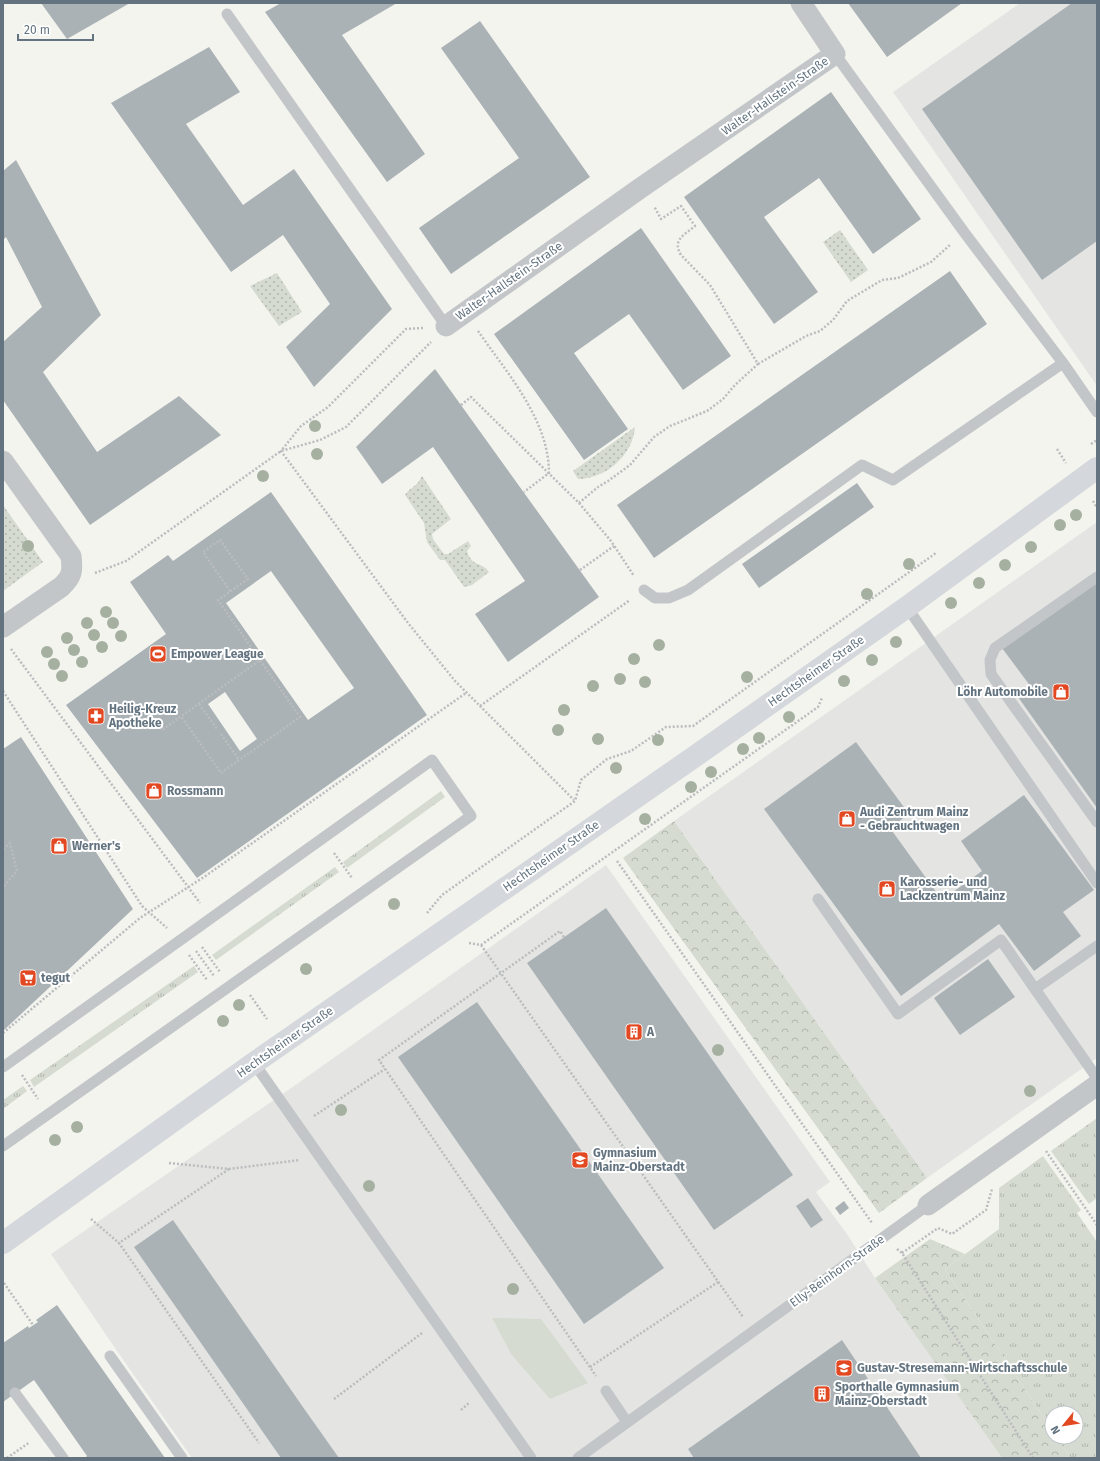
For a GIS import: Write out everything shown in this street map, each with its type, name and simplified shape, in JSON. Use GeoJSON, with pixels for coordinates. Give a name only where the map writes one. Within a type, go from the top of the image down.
{"type":"FeatureCollection","features":[{"type":"Feature","properties":{"kind":"street","name":"Walter-Hallstein-Straße"},"geometry":{"type":"LineString","coordinates":[[446,326],[642,187],[835,54],[801,3]]}},
{"type":"Feature","properties":{"kind":"street"},"geometry":{"type":"LineString","coordinates":[[3,461],[71,556],[72,567],[71,574],[61,587],[3,627]]}},
{"type":"Feature","properties":{"kind":"street","name":"Hechtsheimer Straße"},"geometry":{"type":"LineString","coordinates":[[3,1243],[254,1063],[907,607],[1097,468]]}},
{"type":"Feature","properties":{"kind":"street","name":"Elly-Beinhorn-Straße"},"geometry":{"type":"LineString","coordinates":[[928,1205],[1097,1085]]}},
{"type":"Feature","properties":{"kind":"lane","name":"Walter-Hallstein-Straße"},"geometry":{"type":"LineString","coordinates":[[227,14],[446,326]]}},
{"type":"Feature","properties":{"kind":"lane"},"geometry":{"type":"LineString","coordinates":[[835,54],[964,232],[1063,363],[1097,412]]}},
{"type":"Feature","properties":{"kind":"lane"},"geometry":{"type":"LineString","coordinates":[[644,590],[655,598],[670,598],[688,590],[862,465],[893,480],[1063,363]]}},
{"type":"Feature","properties":{"kind":"lane"},"geometry":{"type":"LineString","coordinates":[[1097,577],[995,648],[990,660],[991,674],[1097,822]]}},
{"type":"Feature","properties":{"kind":"lane"},"geometry":{"type":"LineString","coordinates":[[907,607],[1097,883]]}},
{"type":"Feature","properties":{"kind":"lane"},"geometry":{"type":"LineString","coordinates":[[3,1146],[471,816],[432,760],[7,1064]]}},
{"type":"Feature","properties":{"kind":"lane"},"geometry":{"type":"LineString","coordinates":[[818,899],[898,1014],[1001,940],[1097,1078]]}},
{"type":"Feature","properties":{"kind":"lane"},"geometry":{"type":"LineString","coordinates":[[1035,989],[1097,946]]}},
{"type":"Feature","properties":{"kind":"lane"},"geometry":{"type":"LineString","coordinates":[[254,1063],[531,1458]]}},
{"type":"Feature","properties":{"kind":"lane","name":"Elly-Beinhorn-Straße"},"geometry":{"type":"LineString","coordinates":[[578,1458],[928,1205]]}},
{"type":"Feature","properties":{"kind":"lane"},"geometry":{"type":"LineString","coordinates":[[110,1356],[182,1458]]}},
{"type":"Feature","properties":{"kind":"lane"},"geometry":{"type":"LineString","coordinates":[[606,1391],[627,1422]]}},
{"type":"Feature","properties":{"kind":"lane"},"geometry":{"type":"LineString","coordinates":[[15,1393],[63,1458]]}},
{"type":"Feature","properties":{"kind":"path"},"geometry":{"type":"LineString","coordinates":[[642,187],[662,220],[681,206],[695,226],[680,238],[678,250],[710,285],[758,364]]}},
{"type":"Feature","properties":{"kind":"path"},"geometry":{"type":"LineString","coordinates":[[579,503],[598,487],[630,465],[654,437],[670,426],[707,411],[723,399],[734,385],[758,364],[806,336],[820,331],[833,320],[847,301],[882,280],[898,278],[931,262],[964,232]]}},
{"type":"Feature","properties":{"kind":"path"},"geometry":{"type":"LineString","coordinates":[[281,451],[320,440],[346,427],[446,326]]}},
{"type":"Feature","properties":{"kind":"path"},"geometry":{"type":"LineString","coordinates":[[71,574],[88,575],[126,560],[281,451],[301,426],[328,407],[406,329]]}},
{"type":"Feature","properties":{"kind":"path"},"geometry":{"type":"LineString","coordinates":[[485,340],[526,400],[535,418],[549,462],[549,473]]}},
{"type":"Feature","properties":{"kind":"path"},"geometry":{"type":"LineString","coordinates":[[461,405],[472,397],[579,503],[614,546],[644,590],[480,706]]}},
{"type":"Feature","properties":{"kind":"path"},"geometry":{"type":"LineString","coordinates":[[281,451],[408,623],[455,681],[575,801],[581,780],[607,759],[631,751],[666,727],[693,726],[937,553]]}},
{"type":"Feature","properties":{"kind":"path"},"geometry":{"type":"LineString","coordinates":[[1059,466],[1066,462]]}},
{"type":"Feature","properties":{"kind":"path"},"geometry":{"type":"LineString","coordinates":[[524,492],[549,473]]}},
{"type":"Feature","properties":{"kind":"path"},"geometry":{"type":"LineString","coordinates":[[181,716],[221,773],[300,717],[218,600],[248,579],[220,540],[203,552],[230,591]]}},
{"type":"Feature","properties":{"kind":"path"},"geometry":{"type":"LineString","coordinates":[[580,570],[614,546]]}},
{"type":"Feature","properties":{"kind":"path"},"geometry":{"type":"LineString","coordinates":[[9,647],[211,918]]}},
{"type":"Feature","properties":{"kind":"path"},"geometry":{"type":"LineString","coordinates":[[150,715],[162,730],[260,660]]}},
{"type":"Feature","properties":{"kind":"path"},"geometry":{"type":"LineString","coordinates":[[3,691],[142,906],[179,940],[209,983]]}},
{"type":"Feature","properties":{"kind":"path"},"geometry":{"type":"LineString","coordinates":[[3,1033],[124,931],[466,693]]}},
{"type":"Feature","properties":{"kind":"path"},"geometry":{"type":"LineString","coordinates":[[754,1331],[481,945],[818,707],[823,693]]}},
{"type":"Feature","properties":{"kind":"path"},"geometry":{"type":"LineString","coordinates":[[199,704],[217,729]]}},
{"type":"Feature","properties":{"kind":"path"},"geometry":{"type":"LineString","coordinates":[[221,734],[238,760]]}},
{"type":"Feature","properties":{"kind":"path"},"geometry":{"type":"LineString","coordinates":[[3,849],[10,843],[17,871],[3,887]]}},
{"type":"Feature","properties":{"kind":"path"},"geometry":{"type":"LineString","coordinates":[[616,862],[882,1238],[902,1253],[1033,1458]]}},
{"type":"Feature","properties":{"kind":"path"},"geometry":{"type":"LineString","coordinates":[[341,864],[348,873]]}},
{"type":"Feature","properties":{"kind":"path"},"geometry":{"type":"LineString","coordinates":[[564,937],[560,931],[379,1060],[606,1391]]}},
{"type":"Feature","properties":{"kind":"path"},"geometry":{"type":"LineString","coordinates":[[199,943],[224,978],[244,987],[267,1019]]}},
{"type":"Feature","properties":{"kind":"path"},"geometry":{"type":"LineString","coordinates":[[194,948],[215,978]]}},
{"type":"Feature","properties":{"kind":"path"},"geometry":{"type":"LineString","coordinates":[[7,1064],[49,1114]]}},
{"type":"Feature","properties":{"kind":"path"},"geometry":{"type":"LineString","coordinates":[[299,1126],[385,1069]]}},
{"type":"Feature","properties":{"kind":"path"},"geometry":{"type":"LineString","coordinates":[[1040,1155],[1046,1151],[1097,1225]]}},
{"type":"Feature","properties":{"kind":"path"},"geometry":{"type":"LineString","coordinates":[[169,1163],[229,1169],[320,1158]]}},
{"type":"Feature","properties":{"kind":"path"},"geometry":{"type":"LineString","coordinates":[[119,1243],[229,1169]]}},
{"type":"Feature","properties":{"kind":"path"},"geometry":{"type":"LineString","coordinates":[[902,1253],[938,1228],[952,1234],[986,1210],[992,1189],[998,1185]]}},
{"type":"Feature","properties":{"kind":"path"},"geometry":{"type":"LineString","coordinates":[[91,1220],[119,1243],[259,1443]]}},
{"type":"Feature","properties":{"kind":"path"},"geometry":{"type":"LineString","coordinates":[[4,1282],[33,1325]]}},
{"type":"Feature","properties":{"kind":"path"},"geometry":{"type":"LineString","coordinates":[[590,1367],[718,1282]]}},
{"type":"Feature","properties":{"kind":"path"},"geometry":{"type":"LineString","coordinates":[[334,1399],[435,1322]]}},
{"type":"Feature","properties":{"kind":"path"},"geometry":{"type":"LineString","coordinates":[[9,1458],[44,1432]]}},
{"type":"Feature","properties":{"kind":"shaded area"},"geometry":{"type":"Polygon","coordinates":[[[1020,3],[1097,3],[1097,386],[893,92],[1020,3]]]}},
{"type":"Feature","properties":{"kind":"shaded area"},"geometry":{"type":"Polygon","coordinates":[[[1097,522],[1097,1058],[927,1178],[674,821],[1097,522]]]}},
{"type":"Feature","properties":{"kind":"shaded area"},"geometry":{"type":"Polygon","coordinates":[[[606,865],[830,1182],[816,1192],[847,1234],[875,1278],[1002,1458],[192,1458],[51,1254],[294,1086],[606,865]]]}},
{"type":"Feature","properties":{"kind":"green space"},"geometry":{"type":"Polygon","coordinates":[[[840,230],[868,270],[851,282],[823,242],[840,230]]]}},
{"type":"Feature","properties":{"kind":"green space"},"geometry":{"type":"Polygon","coordinates":[[[277,273],[302,312],[279,326],[250,286],[277,273]]]}},
{"type":"Feature","properties":{"kind":"green space"},"geometry":{"type":"Polygon","coordinates":[[[635,427],[629,447],[616,464],[598,475],[578,479],[573,471],[635,427]]]}},
{"type":"Feature","properties":{"kind":"green space"},"geometry":{"type":"Polygon","coordinates":[[[422,476],[451,519],[432,534],[433,539],[444,554],[448,554],[468,541],[471,546],[467,551],[469,556],[474,562],[483,566],[489,572],[472,585],[464,587],[445,560],[440,560],[427,542],[424,523],[405,495],[418,483],[422,476]]]}},
{"type":"Feature","properties":{"kind":"green space"},"geometry":{"type":"Polygon","coordinates":[[[3,505],[43,562],[3,591],[3,505]]]}},
{"type":"Feature","properties":{"kind":"green space"},"geometry":{"type":"Polygon","coordinates":[[[441,791],[445,797],[347,868],[343,862],[441,791]]]}},
{"type":"Feature","properties":{"kind":"green space"},"geometry":{"type":"Polygon","coordinates":[[[674,821],[927,1178],[879,1213],[623,858],[674,821]]]}},
{"type":"Feature","properties":{"kind":"green space"},"geometry":{"type":"Polygon","coordinates":[[[335,867],[339,872],[216,960],[212,955],[335,867]]]}},
{"type":"Feature","properties":{"kind":"green space"},"geometry":{"type":"Polygon","coordinates":[[[194,966],[198,972],[34,1087],[30,1080],[194,966]]]}},
{"type":"Feature","properties":{"kind":"green space"},"geometry":{"type":"Polygon","coordinates":[[[23,1086],[27,1091],[3,1109],[3,1100],[23,1086]]]}},
{"type":"Feature","properties":{"kind":"green space"},"geometry":{"type":"Polygon","coordinates":[[[1097,1118],[1097,1198],[1089,1204],[1051,1151],[1097,1118]]]}},
{"type":"Feature","properties":{"kind":"green space"},"geometry":{"type":"Polygon","coordinates":[[[1043,1156],[1081,1210],[1077,1213],[1097,1242],[1097,1458],[1071,1458],[1062,1445],[1084,1445],[1084,1405],[1044,1405],[1044,1418],[945,1269],[999,1229],[999,1188],[1043,1156]]]}},
{"type":"Feature","properties":{"kind":"green space"},"geometry":{"type":"Polygon","coordinates":[[[930,1239],[965,1254],[945,1269],[1044,1418],[1044,1445],[1062,1445],[1071,1458],[1002,1458],[875,1278],[930,1239]]]}},
{"type":"Feature","properties":{"kind":"green space"},"geometry":{"type":"Polygon","coordinates":[[[492,1318],[541,1319],[588,1383],[550,1399],[511,1354],[492,1318]]]}},
{"type":"Feature","properties":{"kind":"building"},"geometry":{"type":"Polygon","coordinates":[[[41,3],[130,3],[67,39],[41,3]]]}},
{"type":"Feature","properties":{"kind":"building"},"geometry":{"type":"Polygon","coordinates":[[[281,3],[397,3],[342,35],[425,154],[387,182],[265,12],[281,3]]]}},
{"type":"Feature","properties":{"kind":"building"},"geometry":{"type":"Polygon","coordinates":[[[848,3],[962,3],[887,57],[848,3]]]}},
{"type":"Feature","properties":{"kind":"building"},"geometry":{"type":"Polygon","coordinates":[[[1072,3],[1097,3],[1097,241],[1042,280],[922,109],[1072,3]]]}},
{"type":"Feature","properties":{"kind":"building"},"geometry":{"type":"Polygon","coordinates":[[[480,21],[590,177],[451,274],[419,228],[519,158],[441,48],[480,21]]]}},
{"type":"Feature","properties":{"kind":"building"},"geometry":{"type":"Polygon","coordinates":[[[209,47],[240,92],[186,124],[243,205],[294,169],[392,309],[314,387],[286,347],[330,304],[283,235],[231,272],[111,103],[209,47]]]}},
{"type":"Feature","properties":{"kind":"building"},"geometry":{"type":"Polygon","coordinates":[[[831,92],[921,219],[873,254],[819,178],[764,217],[818,292],[774,324],[684,197],[831,92]]]}},
{"type":"Feature","properties":{"kind":"building"},"geometry":{"type":"Polygon","coordinates":[[[16,160],[101,315],[43,372],[97,452],[179,396],[221,435],[90,525],[3,400],[3,342],[42,307],[6,237],[3,240],[3,171],[16,160]]]}},
{"type":"Feature","properties":{"kind":"building"},"geometry":{"type":"Polygon","coordinates":[[[641,228],[731,356],[683,390],[629,314],[574,353],[628,429],[584,460],[494,334],[641,228]]]}},
{"type":"Feature","properties":{"kind":"building"},"geometry":{"type":"Polygon","coordinates":[[[950,271],[987,324],[654,558],[617,505],[950,271]]]}},
{"type":"Feature","properties":{"kind":"building"},"geometry":{"type":"Polygon","coordinates":[[[435,369],[599,597],[508,662],[475,614],[525,581],[433,447],[382,484],[356,447],[435,369]]]}},
{"type":"Feature","properties":{"kind":"building"},"geometry":{"type":"Polygon","coordinates":[[[857,483],[874,507],[759,588],[742,564],[857,483]]]}},
{"type":"Feature","properties":{"kind":"building"},"geometry":{"type":"Polygon","coordinates":[[[271,492],[427,715],[197,878],[66,705],[166,634],[130,582],[168,555],[173,561],[271,492]],[[271,571],[226,603],[308,720],[354,688],[271,571]],[[225,692],[208,704],[240,751],[257,739],[225,692]]]}},
{"type":"Feature","properties":{"kind":"building","name":"Löhr Automobile"},"geometry":{"type":"Polygon","coordinates":[[[1097,581],[1097,808],[1018,697],[1031,687],[999,644],[1097,581]]]}},
{"type":"Feature","properties":{"kind":"building"},"geometry":{"type":"Polygon","coordinates":[[[21,737],[133,909],[3,1031],[3,749],[21,737]]]}},
{"type":"Feature","properties":{"kind":"building"},"geometry":{"type":"Polygon","coordinates":[[[856,742],[909,814],[890,828],[942,900],[982,871],[961,841],[1024,795],[1094,890],[1063,912],[1081,936],[1034,971],[999,924],[901,996],[764,809],[856,742]]]}},
{"type":"Feature","properties":{"kind":"building","name":"A"},"geometry":{"type":"Polygon","coordinates":[[[606,908],[793,1175],[714,1230],[527,963],[606,908]]]}},
{"type":"Feature","properties":{"kind":"building"},"geometry":{"type":"Polygon","coordinates":[[[988,959],[1015,997],[960,1035],[934,998],[988,959]]]}},
{"type":"Feature","properties":{"kind":"building"},"geometry":{"type":"Polygon","coordinates":[[[477,1002],[664,1268],[584,1324],[398,1057],[477,1002]]]}},
{"type":"Feature","properties":{"kind":"building"},"geometry":{"type":"Polygon","coordinates":[[[808,1198],[823,1220],[811,1228],[796,1206],[808,1198]]]}},
{"type":"Feature","properties":{"kind":"building"},"geometry":{"type":"Polygon","coordinates":[[[844,1201],[849,1208],[840,1215],[835,1208],[844,1201]]]}},
{"type":"Feature","properties":{"kind":"building"},"geometry":{"type":"Polygon","coordinates":[[[173,1220],[339,1458],[281,1458],[134,1247],[173,1220]]]}},
{"type":"Feature","properties":{"kind":"building"},"geometry":{"type":"Polygon","coordinates":[[[57,1305],[165,1458],[85,1458],[87,1456],[34,1380],[3,1402],[3,1343],[28,1326],[29,1328],[38,1322],[36,1320],[57,1305]]]}},
{"type":"Feature","properties":{"kind":"building","name":"Sporthalle Gymnasium Mainz-Oberstadt"},"geometry":{"type":"Polygon","coordinates":[[[842,1340],[921,1458],[694,1458],[688,1449],[842,1340]]]}},
{"type":"Feature","properties":{"kind":"place","name":"Empower League"},"geometry":{"type":"Point","coordinates":[158,654]}},
{"type":"Feature","properties":{"kind":"place","name":"Löhr Automobile"},"geometry":{"type":"Point","coordinates":[1061,692]}},
{"type":"Feature","properties":{"kind":"place","name":"Heilig-Kreuz Apotheke"},"geometry":{"type":"Point","coordinates":[96,716]}},
{"type":"Feature","properties":{"kind":"place","name":"Rossmann"},"geometry":{"type":"Point","coordinates":[154,791]}},
{"type":"Feature","properties":{"kind":"place","name":"Audi Zentrum Mainz - Gebrauchtwagen"},"geometry":{"type":"Point","coordinates":[847,819]}},
{"type":"Feature","properties":{"kind":"place","name":"Werner's"},"geometry":{"type":"Point","coordinates":[59,846]}},
{"type":"Feature","properties":{"kind":"place","name":"Karosserie- und Lackzentrum Mainz"},"geometry":{"type":"Point","coordinates":[887,889]}},
{"type":"Feature","properties":{"kind":"place","name":"tegut"},"geometry":{"type":"Point","coordinates":[28,978]}},
{"type":"Feature","properties":{"kind":"place","name":"A"},"geometry":{"type":"Point","coordinates":[634,1032]}},
{"type":"Feature","properties":{"kind":"place","name":"Gymnasium Mainz-Oberstadt"},"geometry":{"type":"Point","coordinates":[580,1160]}},
{"type":"Feature","properties":{"kind":"place","name":"Gustav-Stresemann-Wirtschaftsschule"},"geometry":{"type":"Point","coordinates":[844,1368]}},
{"type":"Feature","properties":{"kind":"place","name":"Sporthalle Gymnasium Mainz-Oberstadt"},"geometry":{"type":"Point","coordinates":[822,1394]}}]}
